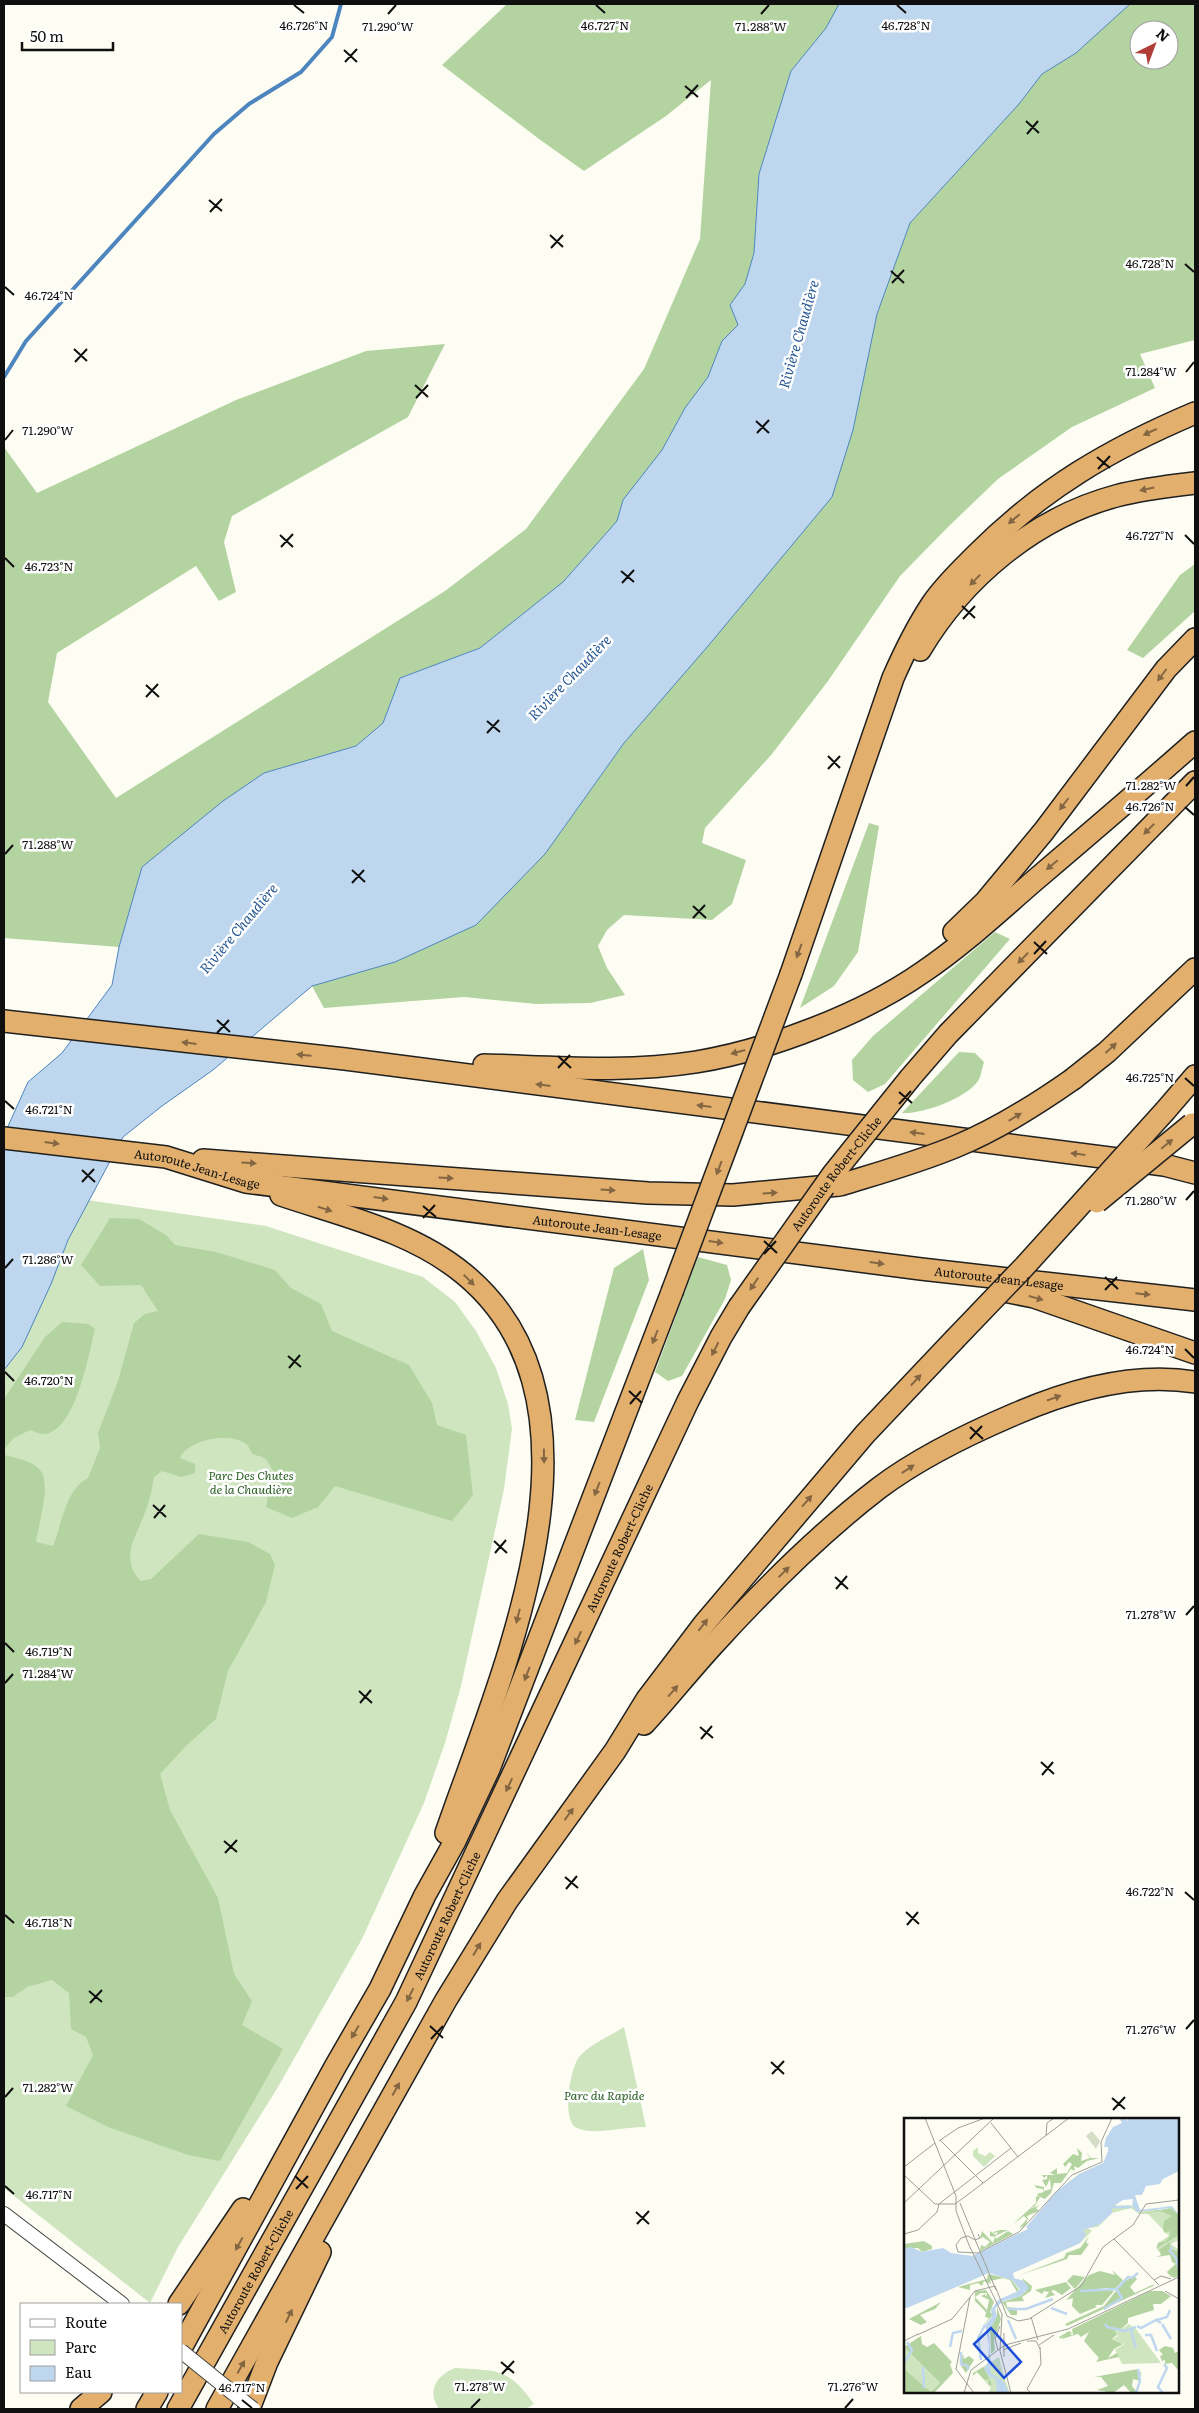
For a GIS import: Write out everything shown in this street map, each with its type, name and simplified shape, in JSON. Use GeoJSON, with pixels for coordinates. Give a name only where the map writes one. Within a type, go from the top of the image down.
{"type":"FeatureCollection","features":[{"type":"Feature","properties":{"kind":"highway"},"geometry":{"type":"LineString","coordinates":[[808,928],[892,678],[908,644],[932,603],[949,582],[998,533],[1058,485],[1122,446],[1195,413]]}},
{"type":"Feature","properties":{"kind":"highway"},"geometry":{"type":"LineString","coordinates":[[182,2348],[297,2140],[335,2067],[380,1989],[425,1895],[454,1844],[489,1769],[672,1292],[808,928],[907,677],[935,626],[959,596],[992,564],[1052,522],[1084,507],[1116,496],[1155,488],[1195,483]]}},
{"type":"Feature","properties":{"kind":"highway"},"geometry":{"type":"LineString","coordinates":[[834,1019],[884,988],[924,958],[962,925],[986,900],[1050,823],[1166,669],[1195,639]]}},
{"type":"Feature","properties":{"kind":"highway"},"geometry":{"type":"LineString","coordinates":[[345,1059],[591,1069],[646,1068],[697,1062],[740,1052],[834,1019],[880,998],[923,972],[971,935],[1195,742]]}},
{"type":"Feature","properties":{"kind":"highway","name":"Autoroute Robert-Cliche"},"geometry":{"type":"LineString","coordinates":[[178,2409],[406,2002],[688,1401],[721,1337],[739,1307],[833,1174],[948,1034],[1195,782]]}},
{"type":"Feature","properties":{"kind":"highway"},"geometry":{"type":"LineString","coordinates":[[166,1157],[648,1193],[733,1195],[840,1185],[906,1165],[957,1146],[1004,1123],[1073,1079],[1107,1052],[1195,969]]}},
{"type":"Feature","properties":{"kind":"highway"},"geometry":{"type":"LineString","coordinates":[[4,1021],[345,1059],[1164,1165],[1195,1171]]}},
{"type":"Feature","properties":{"kind":"highway"},"geometry":{"type":"LineString","coordinates":[[217,2409],[446,2000],[506,1901],[615,1751],[647,1700],[733,1588],[865,1434],[1024,1267],[1195,1076]]}},
{"type":"Feature","properties":{"kind":"highway"},"geometry":{"type":"LineString","coordinates":[[1024,1267],[1194,1122]]}},
{"type":"Feature","properties":{"kind":"highway","name":"Autoroute Jean-Lesage"},"geometry":{"type":"LineString","coordinates":[[4,1138],[166,1157],[246,1182],[921,1269],[1195,1300]]}},
{"type":"Feature","properties":{"kind":"highway"},"geometry":{"type":"LineString","coordinates":[[246,1182],[388,1230],[433,1252],[464,1274],[506,1322],[521,1347],[534,1379],[542,1420],[544,1457],[542,1500],[531,1564],[501,1681],[425,1895]]}},
{"type":"Feature","properties":{"kind":"highway"},"geometry":{"type":"LineString","coordinates":[[921,1269],[970,1284],[1034,1297],[1195,1353]]}},
{"type":"Feature","properties":{"kind":"highway"},"geometry":{"type":"LineString","coordinates":[[615,1751],[645,1724],[713,1644],[823,1534],[880,1487],[925,1458],[958,1440],[1055,1396],[1110,1384],[1154,1380],[1195,1382]]}},
{"type":"Feature","properties":{"kind":"highway"},"geometry":{"type":"LineString","coordinates":[[251,2409],[267,2362],[336,2219],[372,2132]]}},
{"type":"Feature","properties":{"kind":"highway"},"geometry":{"type":"LineString","coordinates":[[180,2303],[218,2249],[264,2175],[297,2140]]}},
{"type":"Feature","properties":{"kind":"highway"},"geometry":{"type":"LineString","coordinates":[[81,2409],[100,2393]]}},
{"type":"Feature","properties":{"kind":"highway"},"geometry":{"type":"LineString","coordinates":[[147,2409],[156,2393]]}},
{"type":"Feature","properties":{"kind":"street"},"geometry":{"type":"LineString","coordinates":[[4,2214],[121,2303]]}},
{"type":"Feature","properties":{"kind":"street"},"geometry":{"type":"LineString","coordinates":[[182,2351],[251,2409]]}},
{"type":"Feature","properties":{"kind":"green space"},"geometry":{"type":"Polygon","coordinates":[[[507,4],[839,4],[826,28],[791,71],[759,174],[754,253],[745,284],[730,305],[738,325],[722,341],[708,377],[685,408],[662,450],[623,500],[617,521],[563,582],[480,648],[400,678],[383,723],[356,746],[264,773],[142,867],[119,947],[4,938],[4,447],[37,493],[236,400],[366,351],[445,344],[408,417],[232,516],[224,542],[236,592],[219,601],[196,566],[57,653],[48,702],[116,798],[445,591],[526,529],[644,369],[700,239],[711,80],[666,116],[584,171],[442,65],[507,4]]]}},
{"type":"Feature","properties":{"kind":"green space"},"geometry":{"type":"Polygon","coordinates":[[[1130,4],[1195,4],[1195,340],[1140,354],[1155,388],[1072,427],[998,479],[900,576],[828,681],[772,754],[705,828],[702,843],[746,860],[732,904],[712,920],[624,915],[607,930],[598,946],[607,968],[625,995],[590,1003],[536,1004],[464,997],[324,1008],[312,986],[395,962],[545,854],[853,430],[877,314],[910,223],[1019,104],[1042,74],[1076,53],[1130,4]]]}},
{"type":"Feature","properties":{"kind":"green space"},"geometry":{"type":"Polygon","coordinates":[[[1195,564],[1195,611],[1143,658],[1127,650],[1180,575],[1195,564]]]}},
{"type":"Feature","properties":{"kind":"green space"},"geometry":{"type":"Polygon","coordinates":[[[869,823],[879,826],[858,952],[834,986],[800,1008],[869,823]]]}},
{"type":"Feature","properties":{"kind":"green space"},"geometry":{"type":"Polygon","coordinates":[[[995,932],[1010,939],[885,1084],[868,1092],[853,1080],[852,1060],[873,1036],[995,932]]]}},
{"type":"Feature","properties":{"kind":"green space"},"geometry":{"type":"Polygon","coordinates":[[[959,1052],[975,1053],[984,1062],[979,1079],[972,1088],[954,1099],[932,1108],[902,1113],[959,1052]]]}},
{"type":"Feature","properties":{"kind":"green space","name":"Parc Des Chutes de la Chaudière"},"geometry":{"type":"Polygon","coordinates":[[[4,1188],[266,1226],[423,1277],[455,1302],[476,1331],[496,1368],[508,1404],[512,1429],[504,1489],[461,1686],[445,1743],[424,1803],[362,1939],[278,2087],[178,2247],[150,2303],[4,2188],[4,1188]]]}},
{"type":"Feature","properties":{"kind":"green space"},"geometry":{"type":"Polygon","coordinates":[[[110,1218],[139,1219],[166,1235],[175,1245],[216,1252],[275,1270],[291,1288],[321,1304],[332,1331],[409,1365],[432,1403],[437,1425],[466,1435],[473,1495],[452,1521],[335,1486],[318,1507],[292,1518],[266,1507],[273,1471],[267,1461],[263,1457],[253,1454],[245,1443],[227,1438],[208,1440],[184,1452],[180,1458],[195,1464],[195,1473],[181,1477],[162,1471],[154,1477],[149,1501],[131,1548],[130,1556],[134,1573],[141,1581],[151,1579],[199,1534],[248,1542],[270,1554],[275,1565],[266,1602],[228,1671],[216,1719],[187,1745],[160,1774],[170,1810],[218,1898],[234,1974],[252,2001],[242,2025],[283,2049],[220,2161],[188,2155],[108,2127],[66,2106],[93,2055],[86,2037],[71,2029],[69,1993],[52,1980],[27,1987],[13,1997],[4,1997],[4,1455],[28,1462],[40,1470],[45,1485],[45,1494],[36,1542],[53,1546],[69,1499],[80,1483],[88,1478],[100,1448],[98,1433],[118,1381],[134,1323],[145,1314],[158,1311],[141,1285],[100,1286],[81,1265],[110,1218]]]}},
{"type":"Feature","properties":{"kind":"green space"},"geometry":{"type":"Polygon","coordinates":[[[643,1249],[649,1280],[594,1422],[575,1420],[614,1268],[643,1249]]]}},
{"type":"Feature","properties":{"kind":"green space"},"geometry":{"type":"Polygon","coordinates":[[[698,1257],[727,1265],[731,1280],[725,1299],[682,1376],[668,1381],[655,1372],[698,1257]]]}},
{"type":"Feature","properties":{"kind":"green space"},"geometry":{"type":"Polygon","coordinates":[[[62,1322],[88,1324],[95,1329],[84,1374],[71,1408],[63,1422],[53,1431],[41,1434],[30,1430],[14,1438],[4,1449],[4,1399],[45,1337],[62,1322]]]}},
{"type":"Feature","properties":{"kind":"green space","name":"Parc du Rapide"},"geometry":{"type":"Polygon","coordinates":[[[624,2027],[646,2127],[601,2131],[577,2128],[569,2116],[568,2106],[570,2083],[576,2063],[579,2057],[588,2049],[624,2027]]]}},
{"type":"Feature","properties":{"kind":"green space"},"geometry":{"type":"Polygon","coordinates":[[[455,2368],[492,2371],[509,2377],[517,2383],[534,2404],[526,2409],[439,2409],[433,2396],[435,2384],[443,2375],[455,2368]]]}},
{"type":"Feature","properties":{"kind":"water","name":"Rivière Chaudière"},"geometry":{"type":"Polygon","coordinates":[[[839,4],[1130,4],[1076,53],[1042,74],[1019,104],[910,223],[877,314],[853,430],[832,497],[708,646],[624,743],[545,854],[476,925],[395,962],[312,986],[213,1070],[162,1106],[123,1137],[68,1240],[51,1284],[22,1347],[4,1370],[4,1135],[28,1082],[62,1053],[112,985],[119,947],[142,867],[223,801],[264,773],[356,746],[383,723],[400,678],[480,648],[563,582],[617,521],[623,500],[662,450],[685,408],[708,377],[722,341],[738,325],[730,305],[745,284],[754,253],[759,174],[791,71],[826,28],[839,4]]]}},
{"type":"Feature","properties":{"kind":"waterway"},"geometry":{"type":"LineString","coordinates":[[4,377],[26,341],[214,134],[249,104],[301,72],[332,37],[341,4]]}}]}
